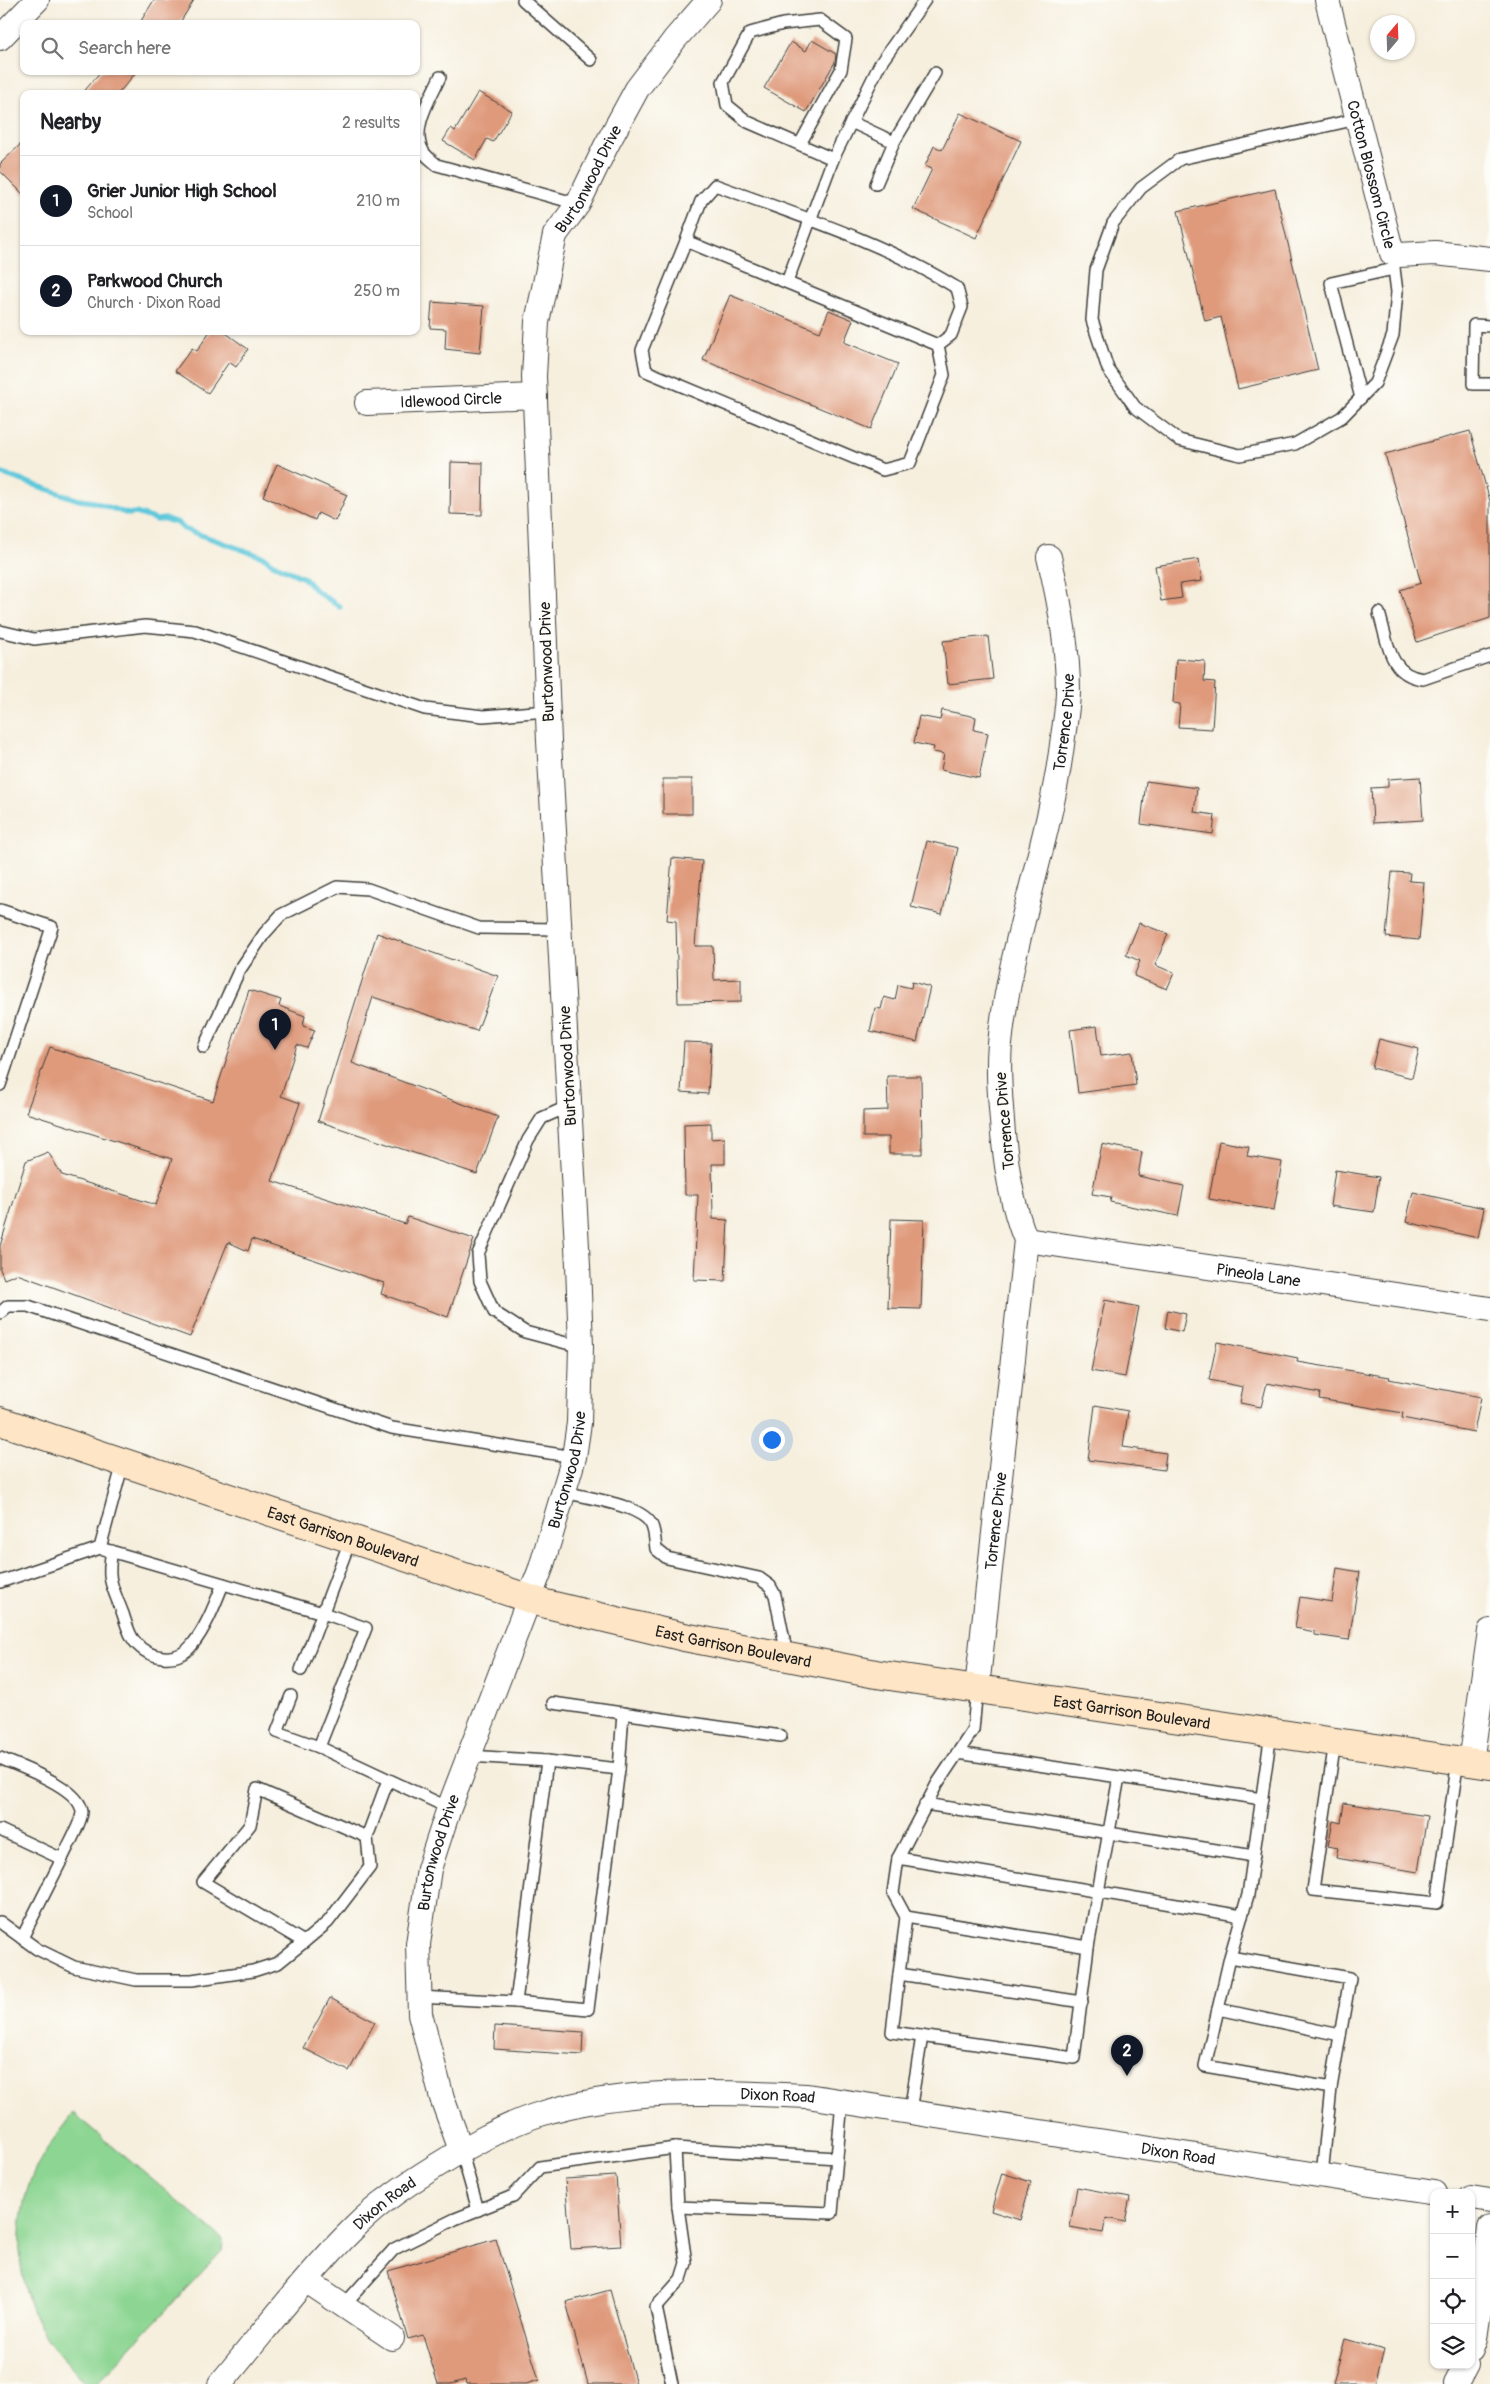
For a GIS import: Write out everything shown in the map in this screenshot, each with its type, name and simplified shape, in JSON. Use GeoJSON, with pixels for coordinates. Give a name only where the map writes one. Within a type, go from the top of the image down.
{"type":"FeatureCollection","features":[{"type":"Feature","properties":{"kind":"main road","name":"East Garrison Boulevard"},"geometry":{"type":"LineString","coordinates":[[0,1421],[528,1597],[684,1637],[876,1674],[1473,1762]]}},
{"type":"Feature","properties":{"kind":"street"},"geometry":{"type":"LineString","coordinates":[[0,38],[38,0]]}},
{"type":"Feature","properties":{"kind":"street","name":"Burtonwood Drive"},"geometry":{"type":"LineString","coordinates":[[461,2150],[442,2098],[420,2014],[418,1944],[429,1869],[449,1808],[528,1597],[541,1568],[565,1492],[574,1457],[579,1423],[581,1347],[548,711],[535,396],[535,349],[543,284],[555,235],[578,204],[606,146],[638,89],[675,39],[709,0]]}},
{"type":"Feature","properties":{"kind":"street","name":"Cotton Blossom Circle"},"geometry":{"type":"LineString","coordinates":[[1327,0],[1393,261]]}},
{"type":"Feature","properties":{"kind":"street","name":"Cotton Blossom Circle"},"geometry":{"type":"LineString","coordinates":[[1393,261],[1399,255],[1435,252],[1490,259]]}},
{"type":"Feature","properties":{"kind":"street","name":"Idlewood Circle"},"geometry":{"type":"LineString","coordinates":[[367,403],[535,396]]}},
{"type":"Feature","properties":{"kind":"street","name":"Torrence Drive"},"geometry":{"type":"LineString","coordinates":[[977,1688],[1026,1240],[1016,1218],[1006,1159],[999,1084],[1000,1044],[1014,966],[1056,788],[1068,693],[1067,647],[1063,619],[1049,557]]}},
{"type":"Feature","properties":{"kind":"street","name":"Pineola Lane"},"geometry":{"type":"LineString","coordinates":[[1026,1240],[1490,1310]]}},
{"type":"Feature","properties":{"kind":"street"},"geometry":{"type":"LineString","coordinates":[[1473,1762],[1490,1631]]}},
{"type":"Feature","properties":{"kind":"street","name":"Dixon Road"},"geometry":{"type":"LineString","coordinates":[[220,2384],[355,2227],[396,2191],[461,2150],[536,2115],[578,2104],[619,2098],[704,2091],[807,2096],[1430,2192]]}},
{"type":"Feature","properties":{"kind":"street"},"geometry":{"type":"LineString","coordinates":[[1475,2199],[1490,2201]]}},
{"type":"Feature","properties":{"kind":"street"},"geometry":{"type":"LineString","coordinates":[[1475,2324],[1490,2228]]}},
{"type":"Feature","properties":{"kind":"street"},"geometry":{"type":"LineString","coordinates":[[307,2281],[392,2338]]}},
{"type":"Feature","properties":{"kind":"street"},"geometry":{"type":"LineString","coordinates":[[1456,2384],[1464,2369]]}},
{"type":"Feature","properties":{"kind":"lane"},"geometry":{"type":"LineString","coordinates":[[523,0],[591,60]]}},
{"type":"Feature","properties":{"kind":"lane"},"geometry":{"type":"LineString","coordinates":[[787,282],[833,159],[851,122],[880,64],[925,0]]}},
{"type":"Feature","properties":{"kind":"lane"},"geometry":{"type":"LineString","coordinates":[[800,144],[841,70],[846,39],[820,20],[783,24],[750,33],[723,82],[728,105],[748,122],[833,159]]}},
{"type":"Feature","properties":{"kind":"lane"},"geometry":{"type":"LineString","coordinates":[[876,184],[894,142],[935,73]]}},
{"type":"Feature","properties":{"kind":"lane"},"geometry":{"type":"LineString","coordinates":[[420,125],[440,77]]}},
{"type":"Feature","properties":{"kind":"lane"},"geometry":{"type":"LineString","coordinates":[[1357,118],[1180,158],[1141,188],[1112,223],[1096,270],[1092,320],[1108,369],[1135,407],[1179,440],[1240,456],[1295,444],[1342,417],[1361,398],[1374,383],[1393,335],[1397,292],[1393,261],[1331,283],[1361,398]]}},
{"type":"Feature","properties":{"kind":"lane"},"geometry":{"type":"LineString","coordinates":[[851,122],[894,142]]}},
{"type":"Feature","properties":{"kind":"lane"},"geometry":{"type":"LineString","coordinates":[[420,145],[423,153],[437,165],[578,204]]}},
{"type":"Feature","properties":{"kind":"lane"},"geometry":{"type":"LineString","coordinates":[[715,185],[810,220],[924,267],[957,288],[962,307],[951,335],[938,345],[944,376],[910,463],[883,470],[646,371],[642,350],[701,201],[715,185]]}},
{"type":"Feature","properties":{"kind":"lane"},"geometry":{"type":"LineString","coordinates":[[686,241],[938,345]]}},
{"type":"Feature","properties":{"kind":"lane"},"geometry":{"type":"LineString","coordinates":[[1490,326],[1474,325],[1473,384],[1490,384]]}},
{"type":"Feature","properties":{"kind":"lane"},"geometry":{"type":"LineString","coordinates":[[1379,613],[1394,663],[1402,673],[1412,678],[1423,679],[1490,656]]}},
{"type":"Feature","properties":{"kind":"lane"},"geometry":{"type":"LineString","coordinates":[[0,631],[34,639],[145,626],[195,631],[425,709],[483,716],[548,711]]}},
{"type":"Feature","properties":{"kind":"lane"},"geometry":{"type":"LineString","coordinates":[[204,1047],[239,971],[264,934],[281,915],[337,887],[368,889],[479,928],[560,929]]}},
{"type":"Feature","properties":{"kind":"lane"},"geometry":{"type":"LineString","coordinates":[[0,910],[52,928],[0,1085]]}},
{"type":"Feature","properties":{"kind":"lane"},"geometry":{"type":"LineString","coordinates":[[569,1106],[542,1118],[528,1140],[478,1254],[480,1281],[494,1312],[525,1332],[581,1347]]}},
{"type":"Feature","properties":{"kind":"lane"},"geometry":{"type":"LineString","coordinates":[[0,1313],[8,1306],[28,1306],[392,1428],[574,1457]]}},
{"type":"Feature","properties":{"kind":"lane"},"geometry":{"type":"LineString","coordinates":[[100,1548],[123,1463]]}},
{"type":"Feature","properties":{"kind":"lane"},"geometry":{"type":"LineString","coordinates":[[565,1492],[636,1510],[647,1518],[652,1526],[656,1549],[667,1558],[758,1578],[770,1586],[776,1595],[787,1657]]}},
{"type":"Feature","properties":{"kind":"lane"},"geometry":{"type":"LineString","coordinates":[[301,1670],[351,1538]]}},
{"type":"Feature","properties":{"kind":"lane"},"geometry":{"type":"LineString","coordinates":[[0,1582],[100,1548],[323,1613],[366,1628],[319,1747]]}},
{"type":"Feature","properties":{"kind":"lane"},"geometry":{"type":"LineString","coordinates":[[112,1551],[109,1578],[132,1638],[146,1651],[158,1656],[175,1656],[191,1647],[201,1632],[223,1584]]}},
{"type":"Feature","properties":{"kind":"lane"},"geometry":{"type":"LineString","coordinates":[[977,1688],[973,1730],[926,1804],[898,1858],[893,1893],[906,1917],[892,2032],[1074,2058],[1088,1947],[1119,1777]]}},
{"type":"Feature","properties":{"kind":"lane"},"geometry":{"type":"LineString","coordinates":[[290,1696],[277,1732],[319,1747],[449,1808]]}},
{"type":"Feature","properties":{"kind":"lane"},"geometry":{"type":"LineString","coordinates":[[553,1702],[781,1736]]}},
{"type":"Feature","properties":{"kind":"lane"},"geometry":{"type":"LineString","coordinates":[[418,1996],[588,2009],[619,1769],[623,1713]]}},
{"type":"Feature","properties":{"kind":"lane"},"geometry":{"type":"LineString","coordinates":[[1272,1731],[1248,1895],[1230,1956],[1206,2066],[1331,2088]]}},
{"type":"Feature","properties":{"kind":"lane"},"geometry":{"type":"LineString","coordinates":[[1335,1741],[1312,1890],[1437,1904],[1473,1762]]}},
{"type":"Feature","properties":{"kind":"lane"},"geometry":{"type":"LineString","coordinates":[[957,1753],[1262,1799]]}},
{"type":"Feature","properties":{"kind":"lane"},"geometry":{"type":"LineString","coordinates":[[469,1756],[546,1761],[619,1769]]}},
{"type":"Feature","properties":{"kind":"lane"},"geometry":{"type":"LineString","coordinates":[[0,1758],[54,1782],[70,1793],[80,1806],[82,1814],[62,1859],[22,1938]]}},
{"type":"Feature","properties":{"kind":"lane"},"geometry":{"type":"LineString","coordinates":[[516,2002],[546,1761]]}},
{"type":"Feature","properties":{"kind":"lane"},"geometry":{"type":"LineString","coordinates":[[0,1922],[37,1948],[74,1967],[136,1980],[192,1980],[253,1971],[278,1963],[328,1922],[370,1867],[367,1837],[388,1780]]}},
{"type":"Feature","properties":{"kind":"lane"},"geometry":{"type":"LineString","coordinates":[[304,1942],[203,1882],[250,1825],[257,1789],[367,1837]]}},
{"type":"Feature","properties":{"kind":"lane"},"geometry":{"type":"LineString","coordinates":[[926,1804],[1254,1856]]}},
{"type":"Feature","properties":{"kind":"lane"},"geometry":{"type":"LineString","coordinates":[[0,1830],[62,1859]]}},
{"type":"Feature","properties":{"kind":"lane"},"geometry":{"type":"LineString","coordinates":[[898,1858],[1098,1890],[1242,1916]]}},
{"type":"Feature","properties":{"kind":"lane"},"geometry":{"type":"LineString","coordinates":[[906,1917],[1088,1947]]}},
{"type":"Feature","properties":{"kind":"lane"},"geometry":{"type":"LineString","coordinates":[[1230,1956],[1350,1978],[1331,2088],[1322,2175]]}},
{"type":"Feature","properties":{"kind":"lane"},"geometry":{"type":"LineString","coordinates":[[899,1974],[1082,2002]]}},
{"type":"Feature","properties":{"kind":"lane"},"geometry":{"type":"LineString","coordinates":[[1218,2009],[1340,2035]]}},
{"type":"Feature","properties":{"kind":"lane"},"geometry":{"type":"LineString","coordinates":[[910,2111],[922,2036]]}},
{"type":"Feature","properties":{"kind":"lane"},"geometry":{"type":"LineString","coordinates":[[678,2207],[832,2212],[842,2101]]}},
{"type":"Feature","properties":{"kind":"lane"},"geometry":{"type":"LineString","coordinates":[[343,2306],[394,2249],[513,2196],[540,2167],[675,2148],[837,2158]]}},
{"type":"Feature","properties":{"kind":"lane"},"geometry":{"type":"LineString","coordinates":[[672,2384],[656,2307],[681,2279],[686,2263],[678,2207],[675,2148]]}},
{"type":"Feature","properties":{"kind":"lane"},"geometry":{"type":"LineString","coordinates":[[461,2150],[478,2210]]}},
{"type":"Feature","properties":{"kind":"green space"},"geometry":{"type":"Polygon","coordinates":[[[73,2113],[223,2239],[222,2251],[96,2384],[87,2384],[55,2350],[39,2326],[30,2305],[20,2260],[22,2213],[27,2191],[43,2155],[73,2113]]]}},
{"type":"Feature","properties":{"kind":"building"},"geometry":{"type":"Polygon","coordinates":[[[154,0],[194,0],[182,20],[142,20],[154,0]]]}},
{"type":"Feature","properties":{"kind":"building"},"geometry":{"type":"Polygon","coordinates":[[[812,40],[836,54],[835,62],[806,112],[764,88],[791,42],[806,51],[812,40]]]}},
{"type":"Feature","properties":{"kind":"building"},"geometry":{"type":"Polygon","coordinates":[[[98,75],[134,75],[121,90],[85,90],[98,75]]]}},
{"type":"Feature","properties":{"kind":"building"},"geometry":{"type":"Polygon","coordinates":[[[478,92],[512,111],[493,142],[487,139],[475,160],[443,141],[451,128],[455,131],[478,92]]]}},
{"type":"Feature","properties":{"kind":"building"},"geometry":{"type":"Polygon","coordinates":[[[960,113],[1021,141],[976,238],[913,209],[932,169],[925,166],[934,146],[942,150],[960,113]]]}},
{"type":"Feature","properties":{"kind":"building"},"geometry":{"type":"Polygon","coordinates":[[[20,145],[20,191],[0,171],[0,164],[20,145]]]}},
{"type":"Feature","properties":{"kind":"building"},"geometry":{"type":"Polygon","coordinates":[[[1275,189],[1318,370],[1238,389],[1221,317],[1205,321],[1178,211],[1275,189]]]}},
{"type":"Feature","properties":{"kind":"building"},"geometry":{"type":"Polygon","coordinates":[[[730,295],[820,332],[829,310],[853,320],[844,342],[898,364],[871,429],[703,360],[730,295]]]}},
{"type":"Feature","properties":{"kind":"building"},"geometry":{"type":"Polygon","coordinates":[[[432,302],[484,306],[480,353],[445,349],[446,329],[430,328],[432,302]]]}},
{"type":"Feature","properties":{"kind":"building"},"geometry":{"type":"Polygon","coordinates":[[[207,335],[229,335],[248,349],[236,367],[229,362],[208,393],[175,371],[192,348],[197,351],[207,335]]]}},
{"type":"Feature","properties":{"kind":"building"},"geometry":{"type":"Polygon","coordinates":[[[1470,431],[1490,501],[1490,618],[1417,642],[1400,590],[1421,583],[1385,454],[1470,431]]]}},
{"type":"Feature","properties":{"kind":"building"},"geometry":{"type":"Polygon","coordinates":[[[451,462],[483,463],[482,515],[450,514],[451,462]]]}},
{"type":"Feature","properties":{"kind":"building"},"geometry":{"type":"Polygon","coordinates":[[[277,464],[347,495],[335,521],[318,513],[315,520],[263,496],[277,464]]]}},
{"type":"Feature","properties":{"kind":"building"},"geometry":{"type":"Polygon","coordinates":[[[1199,559],[1202,581],[1180,584],[1182,598],[1161,601],[1155,566],[1199,559]]]}},
{"type":"Feature","properties":{"kind":"building"},"geometry":{"type":"Polygon","coordinates":[[[988,636],[993,679],[948,684],[943,641],[988,636]]]}},
{"type":"Feature","properties":{"kind":"building"},"geometry":{"type":"Polygon","coordinates":[[[1176,659],[1205,661],[1204,681],[1215,682],[1212,729],[1178,727],[1180,704],[1173,703],[1176,659]]]}},
{"type":"Feature","properties":{"kind":"building"},"geometry":{"type":"Polygon","coordinates":[[[942,710],[976,717],[974,730],[988,733],[979,778],[941,770],[944,754],[933,752],[934,747],[914,743],[919,716],[940,720],[942,710]]]}},
{"type":"Feature","properties":{"kind":"building"},"geometry":{"type":"Polygon","coordinates":[[[1420,777],[1423,820],[1373,823],[1371,788],[1388,787],[1388,779],[1420,777]]]}},
{"type":"Feature","properties":{"kind":"building"},"geometry":{"type":"Polygon","coordinates":[[[663,779],[692,779],[692,814],[663,814],[663,779]]]}},
{"type":"Feature","properties":{"kind":"building"},"geometry":{"type":"Polygon","coordinates":[[[1146,781],[1197,788],[1194,812],[1215,815],[1213,834],[1141,824],[1146,781]]]}},
{"type":"Feature","properties":{"kind":"building"},"geometry":{"type":"Polygon","coordinates":[[[927,841],[958,848],[942,914],[911,907],[927,841]]]}},
{"type":"Feature","properties":{"kind":"building"},"geometry":{"type":"Polygon","coordinates":[[[672,858],[702,861],[695,946],[713,946],[714,980],[741,979],[741,1002],[678,1003],[676,921],[667,920],[672,858]]]}},
{"type":"Feature","properties":{"kind":"building"},"geometry":{"type":"Polygon","coordinates":[[[1392,872],[1410,873],[1409,881],[1424,882],[1419,940],[1386,937],[1392,872]]]}},
{"type":"Feature","properties":{"kind":"building"},"geometry":{"type":"Polygon","coordinates":[[[1139,923],[1168,934],[1155,965],[1174,973],[1167,989],[1134,976],[1140,961],[1126,955],[1139,923]]]}},
{"type":"Feature","properties":{"kind":"building"},"geometry":{"type":"Polygon","coordinates":[[[377,933],[498,976],[477,1031],[373,997],[352,1063],[498,1117],[477,1174],[318,1121],[377,933]]]}},
{"type":"Feature","properties":{"kind":"building"},"geometry":{"type":"Polygon","coordinates":[[[912,982],[930,987],[917,1042],[870,1031],[875,1008],[881,1009],[884,997],[895,1000],[898,985],[911,988],[912,982]]]}},
{"type":"Feature","properties":{"kind":"building"},"geometry":{"type":"Polygon","coordinates":[[[249,990],[281,1000],[279,1006],[305,1016],[303,1026],[315,1030],[307,1048],[297,1045],[281,1096],[300,1103],[272,1181],[405,1224],[408,1217],[474,1239],[448,1317],[381,1294],[384,1283],[252,1239],[248,1251],[228,1242],[190,1337],[17,1274],[4,1279],[0,1269],[0,1246],[26,1161],[48,1152],[62,1175],[156,1205],[172,1159],[26,1113],[50,1047],[213,1101],[249,990]]]}},
{"type":"Feature","properties":{"kind":"building"},"geometry":{"type":"Polygon","coordinates":[[[1097,1026],[1101,1056],[1132,1052],[1136,1085],[1078,1093],[1070,1030],[1097,1026]]]}},
{"type":"Feature","properties":{"kind":"building"},"geometry":{"type":"Polygon","coordinates":[[[1379,1039],[1419,1049],[1412,1078],[1372,1068],[1379,1039]]]}},
{"type":"Feature","properties":{"kind":"building"},"geometry":{"type":"Polygon","coordinates":[[[684,1042],[711,1043],[708,1094],[681,1092],[684,1042]]]}},
{"type":"Feature","properties":{"kind":"building"},"geometry":{"type":"Polygon","coordinates":[[[887,1076],[921,1076],[922,1154],[889,1154],[889,1137],[863,1137],[863,1111],[888,1110],[887,1076]]]}},
{"type":"Feature","properties":{"kind":"building"},"geometry":{"type":"Polygon","coordinates":[[[711,1123],[711,1139],[725,1138],[725,1164],[712,1164],[713,1219],[728,1220],[725,1281],[694,1280],[698,1195],[685,1195],[684,1124],[711,1123]]]}},
{"type":"Feature","properties":{"kind":"building"},"geometry":{"type":"Polygon","coordinates":[[[1219,1141],[1249,1147],[1247,1156],[1282,1162],[1274,1210],[1209,1199],[1219,1141]]]}},
{"type":"Feature","properties":{"kind":"building"},"geometry":{"type":"Polygon","coordinates":[[[1102,1144],[1142,1152],[1138,1176],[1184,1186],[1178,1216],[1110,1202],[1111,1197],[1092,1194],[1102,1144]]]}},
{"type":"Feature","properties":{"kind":"building"},"geometry":{"type":"Polygon","coordinates":[[[1335,1170],[1379,1177],[1374,1212],[1330,1206],[1335,1170]]]}},
{"type":"Feature","properties":{"kind":"building"},"geometry":{"type":"Polygon","coordinates":[[[1413,1192],[1484,1208],[1478,1238],[1406,1222],[1413,1192]]]}},
{"type":"Feature","properties":{"kind":"building"},"geometry":{"type":"Polygon","coordinates":[[[891,1219],[924,1220],[921,1309],[888,1308],[891,1219]]]}},
{"type":"Feature","properties":{"kind":"building"},"geometry":{"type":"Polygon","coordinates":[[[1105,1300],[1139,1307],[1125,1377],[1091,1371],[1105,1300]]]}},
{"type":"Feature","properties":{"kind":"building"},"geometry":{"type":"Polygon","coordinates":[[[1168,1310],[1186,1314],[1182,1332],[1165,1328],[1168,1310]]]}},
{"type":"Feature","properties":{"kind":"building"},"geometry":{"type":"Polygon","coordinates":[[[1217,1342],[1298,1358],[1297,1362],[1390,1377],[1389,1379],[1481,1397],[1474,1432],[1402,1418],[1403,1413],[1319,1399],[1320,1393],[1267,1383],[1261,1407],[1240,1403],[1243,1387],[1209,1380],[1217,1342]]]}},
{"type":"Feature","properties":{"kind":"building"},"geometry":{"type":"Polygon","coordinates":[[[1095,1405],[1128,1411],[1123,1447],[1166,1453],[1164,1470],[1088,1460],[1095,1405]]]}},
{"type":"Feature","properties":{"kind":"building"},"geometry":{"type":"Polygon","coordinates":[[[1337,1568],[1360,1572],[1349,1640],[1315,1635],[1315,1632],[1295,1628],[1300,1597],[1332,1602],[1337,1568]]]}},
{"type":"Feature","properties":{"kind":"building"},"geometry":{"type":"Polygon","coordinates":[[[1344,1803],[1427,1816],[1418,1872],[1336,1858],[1338,1848],[1328,1846],[1333,1821],[1341,1823],[1344,1803]]]}},
{"type":"Feature","properties":{"kind":"building"},"geometry":{"type":"Polygon","coordinates":[[[330,1998],[375,2022],[349,2071],[303,2048],[330,1998]]]}},
{"type":"Feature","properties":{"kind":"building"},"geometry":{"type":"Polygon","coordinates":[[[495,2026],[583,2032],[582,2055],[494,2049],[495,2026]]]}},
{"type":"Feature","properties":{"kind":"building"},"geometry":{"type":"Polygon","coordinates":[[[1002,2173],[1031,2182],[1020,2220],[991,2211],[1002,2173]]]}},
{"type":"Feature","properties":{"kind":"building"},"geometry":{"type":"Polygon","coordinates":[[[616,2176],[621,2246],[571,2249],[565,2179],[616,2176]]]}},
{"type":"Feature","properties":{"kind":"building"},"geometry":{"type":"Polygon","coordinates":[[[1077,2187],[1130,2197],[1125,2222],[1106,2218],[1103,2233],[1070,2227],[1077,2187]]]}},
{"type":"Feature","properties":{"kind":"building"},"geometry":{"type":"Polygon","coordinates":[[[496,2239],[539,2380],[526,2384],[466,2384],[465,2380],[451,2384],[438,2384],[423,2335],[408,2339],[388,2271],[496,2239]]]}},
{"type":"Feature","properties":{"kind":"building"},"geometry":{"type":"Polygon","coordinates":[[[610,2290],[636,2384],[588,2384],[566,2302],[610,2290]]]}},
{"type":"Feature","properties":{"kind":"building"},"geometry":{"type":"Polygon","coordinates":[[[1345,2339],[1384,2350],[1375,2384],[1333,2384],[1345,2339]]]}},
{"type":"Feature","properties":{"kind":"waterway"},"geometry":{"type":"LineString","coordinates":[[0,473],[79,500],[94,502],[128,514],[136,513],[157,520],[165,519],[178,523],[184,529],[266,558],[271,563],[304,578],[315,590],[340,607]]}},
{"type":"Feature","properties":{"kind":"place","name":"Grier Junior High School"},"geometry":{"type":"Point","coordinates":[275,1050]}},
{"type":"Feature","properties":{"kind":"place","name":"Parkwood Church"},"geometry":{"type":"Point","coordinates":[1127,2076]}}]}
